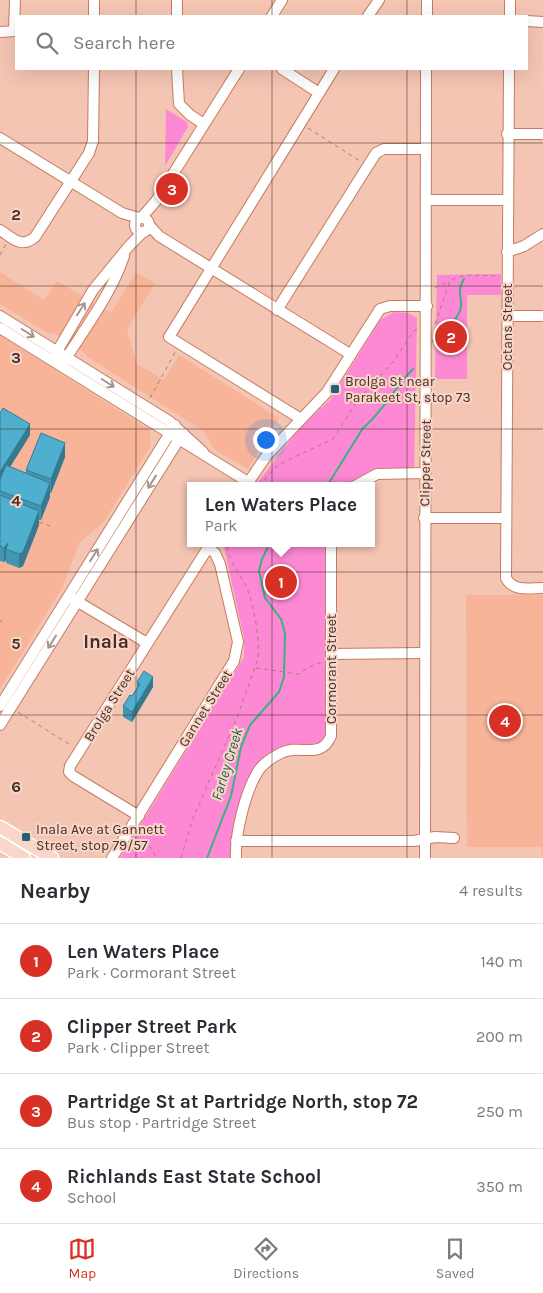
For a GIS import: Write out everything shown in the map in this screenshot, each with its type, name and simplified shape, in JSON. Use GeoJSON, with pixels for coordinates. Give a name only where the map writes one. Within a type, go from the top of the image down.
{"type":"FeatureCollection","features":[{"type":"Feature","properties":{"kind":"main road"},"geometry":{"type":"LineString","coordinates":[[0,827],[52,858]]}},
{"type":"Feature","properties":{"kind":"main road"},"geometry":{"type":"LineString","coordinates":[[0,843],[24,858]]}},
{"type":"Feature","properties":{"kind":"street"},"geometry":{"type":"LineString","coordinates":[[0,32],[15,32],[14,0]]}},
{"type":"Feature","properties":{"kind":"street"},"geometry":{"type":"LineString","coordinates":[[94,0],[94,15]]}},
{"type":"Feature","properties":{"kind":"street"},"geometry":{"type":"LineString","coordinates":[[177,0],[177,15]]}},
{"type":"Feature","properties":{"kind":"street"},"geometry":{"type":"LineString","coordinates":[[273,15],[282,0]]}},
{"type":"Feature","properties":{"kind":"street"},"geometry":{"type":"LineString","coordinates":[[369,15],[379,0]]}},
{"type":"Feature","properties":{"kind":"street"},"geometry":{"type":"LineString","coordinates":[[427,0],[427,15]]}},
{"type":"Feature","properties":{"kind":"street"},"geometry":{"type":"LineString","coordinates":[[510,0],[510,15]]}},
{"type":"Feature","properties":{"kind":"street"},"geometry":{"type":"LineString","coordinates":[[528,21],[543,22]]}},
{"type":"Feature","properties":{"kind":"street"},"geometry":{"type":"LineString","coordinates":[[0,230],[21,243],[28,242],[35,237],[89,153],[93,140],[94,70]]}},
{"type":"Feature","properties":{"kind":"street"},"geometry":{"type":"LineString","coordinates":[[177,70],[179,104],[190,115],[204,124]]}},
{"type":"Feature","properties":{"kind":"street"},"geometry":{"type":"LineString","coordinates":[[54,355],[93,290],[127,249],[238,70]]}},
{"type":"Feature","properties":{"kind":"street"},"geometry":{"type":"LineString","coordinates":[[284,70],[319,93]]}},
{"type":"Feature","properties":{"kind":"street"},"geometry":{"type":"LineString","coordinates":[[301,419],[170,337],[333,70]]}},
{"type":"Feature","properties":{"kind":"street","name":"Clipper Street"},"geometry":{"type":"LineString","coordinates":[[425,858],[426,70]]}},
{"type":"Feature","properties":{"kind":"street","name":"Octans Street"},"geometry":{"type":"LineString","coordinates":[[509,70],[507,134],[506,578],[510,585],[516,588],[543,588]]}},
{"type":"Feature","properties":{"kind":"street"},"geometry":{"type":"LineString","coordinates":[[507,134],[543,134]]}},
{"type":"Feature","properties":{"kind":"street"},"geometry":{"type":"LineString","coordinates":[[0,138],[350,354]]}},
{"type":"Feature","properties":{"kind":"street"},"geometry":{"type":"LineString","coordinates":[[277,310],[376,153],[384,149],[426,149]]}},
{"type":"Feature","properties":{"kind":"street"},"geometry":{"type":"LineString","coordinates":[[426,200],[507,200]]}},
{"type":"Feature","properties":{"kind":"street"},"geometry":{"type":"LineString","coordinates":[[507,252],[524,246],[543,234]]}},
{"type":"Feature","properties":{"kind":"street"},"geometry":{"type":"LineString","coordinates":[[64,361],[117,276],[127,249]]}},
{"type":"Feature","properties":{"kind":"street"},"geometry":{"type":"LineString","coordinates":[[248,482],[262,461],[327,392],[380,309],[390,306],[427,306]]}},
{"type":"Feature","properties":{"kind":"street"},"geometry":{"type":"LineString","coordinates":[[0,316],[54,355]]}},
{"type":"Feature","properties":{"kind":"street"},"geometry":{"type":"LineString","coordinates":[[507,316],[543,316]]}},
{"type":"Feature","properties":{"kind":"street"},"geometry":{"type":"LineString","coordinates":[[0,328],[54,355],[172,429],[244,482]]}},
{"type":"Feature","properties":{"kind":"street"},"geometry":{"type":"LineString","coordinates":[[73,598],[172,429]]}},
{"type":"Feature","properties":{"kind":"street"},"geometry":{"type":"LineString","coordinates":[[0,725],[5,707],[73,598],[180,436]]}},
{"type":"Feature","properties":{"kind":"street"},"geometry":{"type":"LineString","coordinates":[[362,482],[377,474],[424,473]]}},
{"type":"Feature","properties":{"kind":"street"},"geometry":{"type":"LineString","coordinates":[[424,518],[506,518]]}},
{"type":"Feature","properties":{"kind":"street","name":"Brolga Street"},"geometry":{"type":"LineString","coordinates":[[139,816],[69,772],[80,750],[209,547]]}},
{"type":"Feature","properties":{"kind":"street","name":"Gannet Street"},"geometry":{"type":"LineString","coordinates":[[112,858],[234,662],[238,652],[238,642],[220,564],[211,547]]}},
{"type":"Feature","properties":{"kind":"street","name":"Cormorant Street"},"geometry":{"type":"LineString","coordinates":[[236,858],[238,826],[262,766],[288,750],[321,749],[327,746],[332,736],[331,547]]}},
{"type":"Feature","properties":{"kind":"street"},"geometry":{"type":"LineString","coordinates":[[73,598],[147,644]]}},
{"type":"Feature","properties":{"kind":"street"},"geometry":{"type":"LineString","coordinates":[[331,658],[424,653]]}},
{"type":"Feature","properties":{"kind":"street"},"geometry":{"type":"LineString","coordinates":[[236,841],[414,841],[454,838]]}},
{"type":"Feature","properties":{"kind":"path"},"geometry":{"type":"LineString","coordinates":[[301,124],[368,166]]}},
{"type":"Feature","properties":{"kind":"path"},"geometry":{"type":"LineString","coordinates":[[0,255],[11,237]]}},
{"type":"Feature","properties":{"kind":"path"},"geometry":{"type":"LineString","coordinates":[[427,292],[456,277],[507,276]]}},
{"type":"Feature","properties":{"kind":"path"},"geometry":{"type":"LineString","coordinates":[[263,482],[284,462],[333,439],[358,400],[392,363],[414,331],[434,327],[450,281]]}},
{"type":"Feature","properties":{"kind":"path"},"geometry":{"type":"LineString","coordinates":[[149,400],[180,344]]}},
{"type":"Feature","properties":{"kind":"path"},"geometry":{"type":"LineString","coordinates":[[33,520],[50,526]]}},
{"type":"Feature","properties":{"kind":"path"},"geometry":{"type":"LineString","coordinates":[[181,858],[193,818],[236,720],[255,668],[259,650],[251,600],[245,584],[231,562],[228,547]]}},
{"type":"Feature","properties":{"kind":"path"},"geometry":{"type":"LineString","coordinates":[[0,620],[2,622],[0,625]]}},
{"type":"Feature","properties":{"kind":"path"},"geometry":{"type":"LineString","coordinates":[[255,668],[292,674],[304,672],[320,662],[331,658]]}},
{"type":"Feature","properties":{"kind":"path"},"geometry":{"type":"LineString","coordinates":[[5,707],[80,750]]}},
{"type":"Feature","properties":{"kind":"path"},"geometry":{"type":"LineString","coordinates":[[131,829],[152,849],[156,858]]}},
{"type":"Feature","properties":{"kind":"shaded area"},"geometry":{"type":"Polygon","coordinates":[[[166,109],[187,122],[188,127],[165,166],[166,109]]]}},
{"type":"Feature","properties":{"kind":"shaded area"},"geometry":{"type":"Polygon","coordinates":[[[0,272],[44,300],[57,281],[111,313],[136,273],[155,283],[127,330],[137,364],[164,380],[179,355],[279,418],[248,469],[215,450],[203,431],[89,358],[80,349],[53,333],[48,333],[0,304],[0,272]]]}},
{"type":"Feature","properties":{"kind":"shaded area"},"geometry":{"type":"Polygon","coordinates":[[[501,274],[501,295],[467,295],[467,379],[435,379],[437,275],[501,274]]]}},
{"type":"Feature","properties":{"kind":"shaded area"},"geometry":{"type":"Polygon","coordinates":[[[394,312],[408,313],[417,318],[414,473],[377,474],[362,482],[258,482],[299,429],[331,399],[380,320],[394,312]]]}},
{"type":"Feature","properties":{"kind":"shaded area"},"geometry":{"type":"Polygon","coordinates":[[[0,335],[150,430],[151,445],[104,522],[80,542],[62,588],[0,689],[0,335]]]}},
{"type":"Feature","properties":{"kind":"shaded area"},"geometry":{"type":"Polygon","coordinates":[[[224,547],[331,547],[327,746],[288,750],[257,774],[236,858],[120,858],[244,657],[244,638],[224,547]]]}},
{"type":"Feature","properties":{"kind":"shaded area"},"geometry":{"type":"Polygon","coordinates":[[[466,595],[543,595],[543,858],[541,847],[467,847],[466,595]]]}},
{"type":"Feature","properties":{"kind":"building"},"geometry":{"type":"Polygon","coordinates":[[[3,408],[30,424],[0,472],[0,413],[3,408]]]}},
{"type":"Feature","properties":{"kind":"building"},"geometry":{"type":"Polygon","coordinates":[[[41,433],[65,443],[51,479],[26,470],[41,433]]]}},
{"type":"Feature","properties":{"kind":"building"},"geometry":{"type":"Polygon","coordinates":[[[6,465],[50,483],[41,506],[0,491],[0,480],[6,465]]]}},
{"type":"Feature","properties":{"kind":"building"},"geometry":{"type":"Polygon","coordinates":[[[0,495],[39,511],[23,552],[19,554],[6,549],[8,543],[4,548],[0,546],[0,495]]]}},
{"type":"Feature","properties":{"kind":"building"},"geometry":{"type":"Polygon","coordinates":[[[144,671],[153,677],[132,712],[123,706],[140,684],[137,682],[144,671]]]}},
{"type":"Feature","properties":{"kind":"waterway","name":"Farley Creek"},"geometry":{"type":"LineString","coordinates":[[433,341],[450,325],[460,311],[460,288],[464,279]]}},
{"type":"Feature","properties":{"kind":"waterway","name":"Farley Creek"},"geometry":{"type":"LineString","coordinates":[[329,482],[363,428],[376,415],[413,369]]}},
{"type":"Feature","properties":{"kind":"waterway","name":"Farley Creek"},"geometry":{"type":"LineString","coordinates":[[207,858],[231,796],[241,747],[250,725],[279,692],[284,677],[285,633],[281,619],[265,598],[259,571],[268,547]]}},
{"type":"Feature","properties":{"kind":"place","name":"Partridge St at Partridge North, stop 72"},"geometry":{"type":"Point","coordinates":[172,189]}},
{"type":"Feature","properties":{"kind":"place","name":"Clipper Street Park"},"geometry":{"type":"Point","coordinates":[451,337]}},
{"type":"Feature","properties":{"kind":"place","name":"Brolga St near Parakeet St, stop 73"},"geometry":{"type":"Point","coordinates":[335,389]}},
{"type":"Feature","properties":{"kind":"place","name":"Len Waters Place"},"geometry":{"type":"Point","coordinates":[281,582]}},
{"type":"Feature","properties":{"kind":"place","name":"Richlands East State School"},"geometry":{"type":"Point","coordinates":[505,721]}},
{"type":"Feature","properties":{"kind":"place","name":"Inala Ave at Gannett Street, stop 79/57"},"geometry":{"type":"Point","coordinates":[26,837]}},
{"type":"Feature","properties":{"kind":"district","name":"Inala"},"geometry":{"type":"Point","coordinates":[106,641]}}]}
